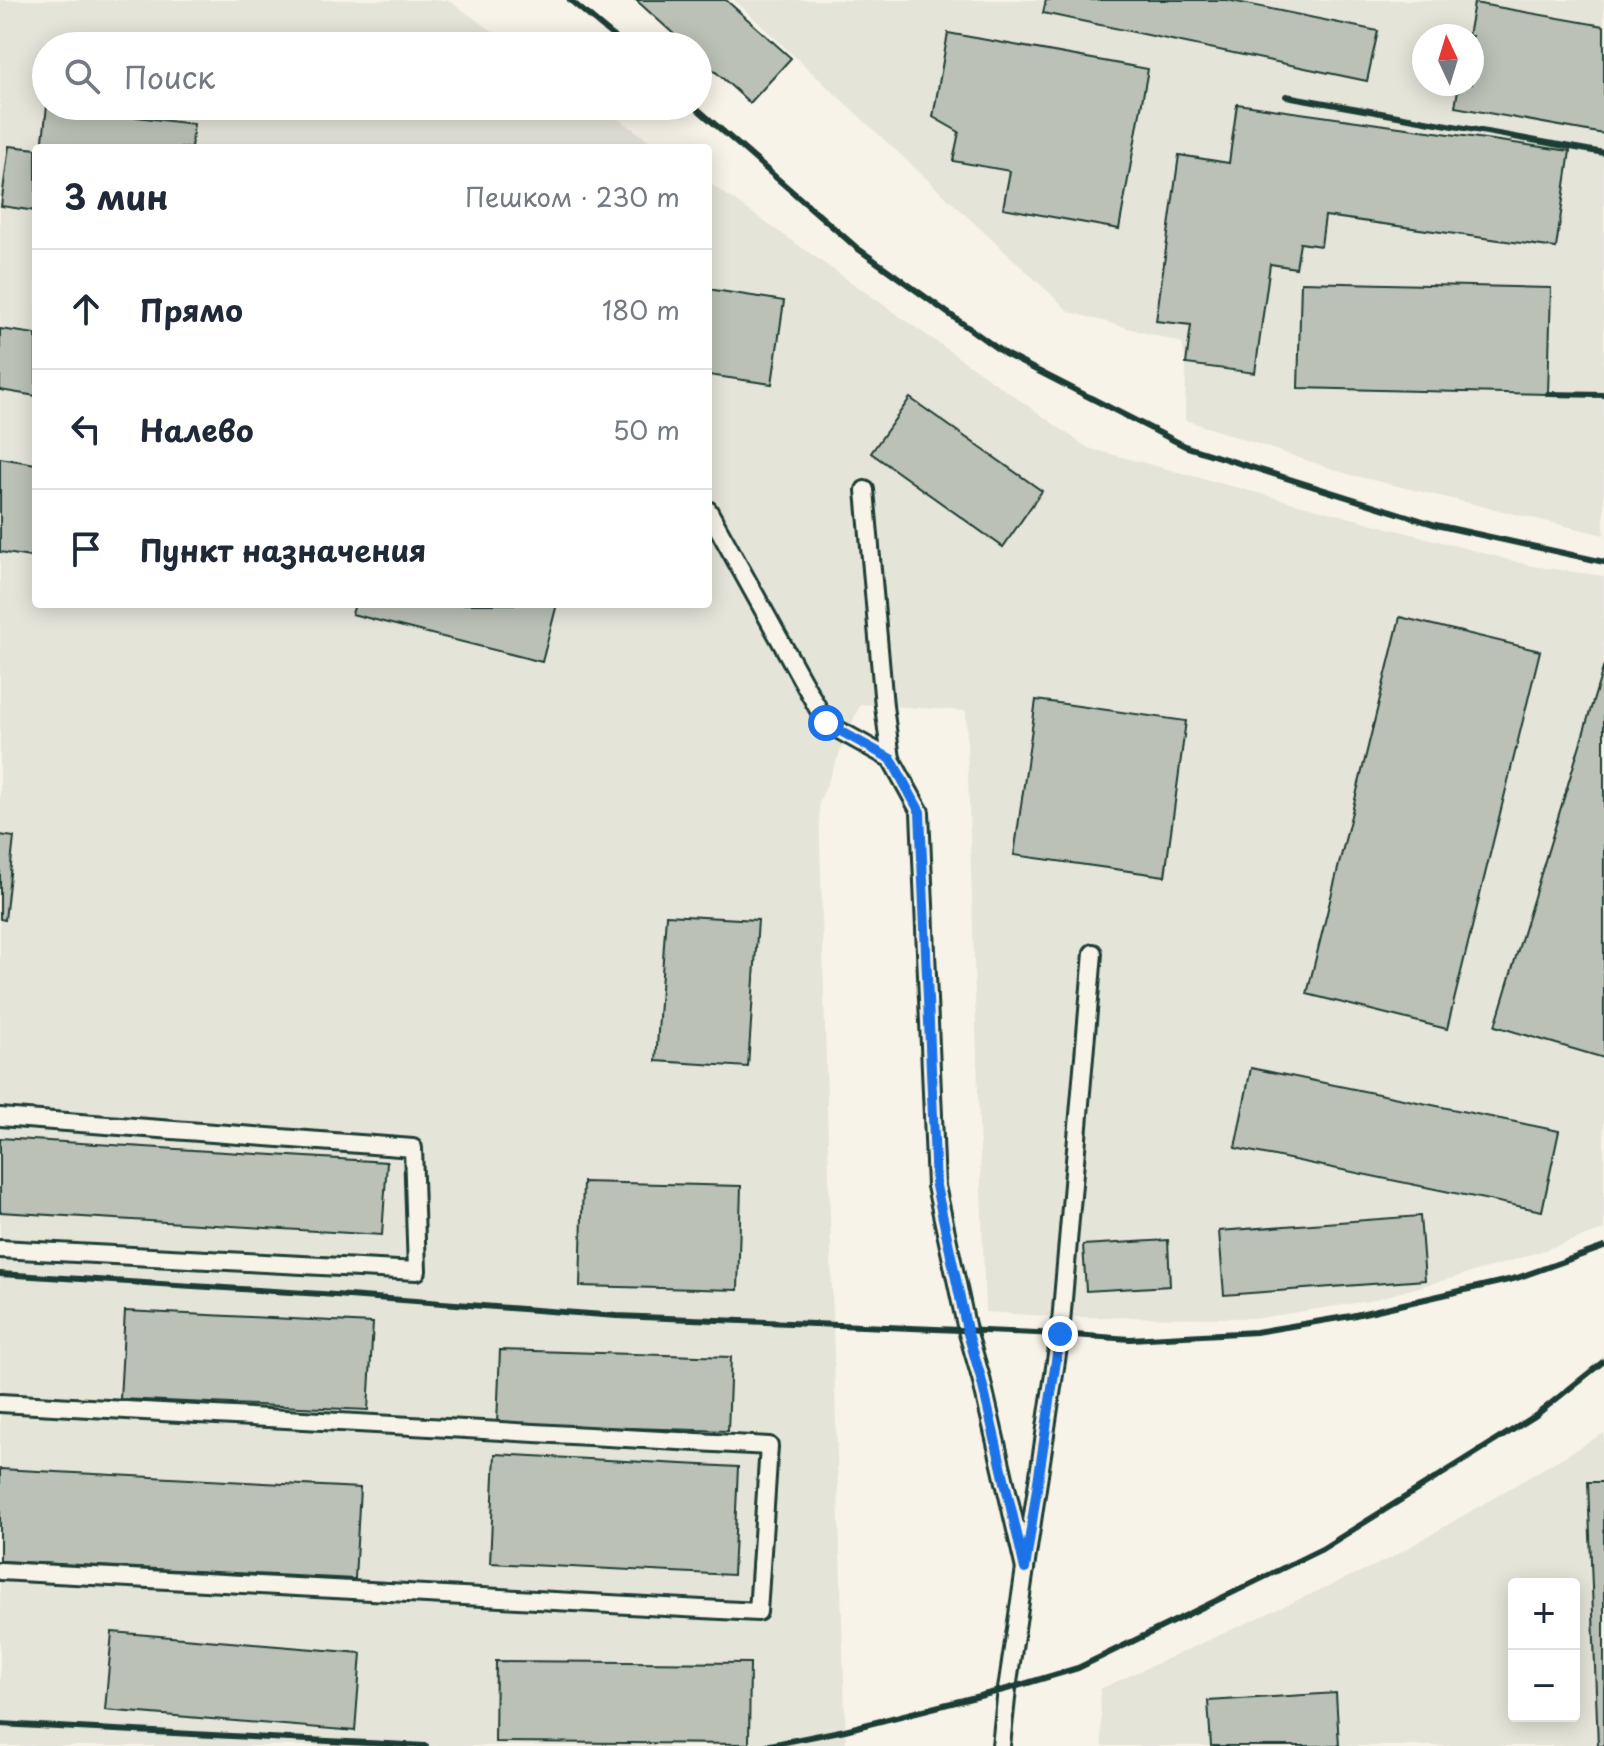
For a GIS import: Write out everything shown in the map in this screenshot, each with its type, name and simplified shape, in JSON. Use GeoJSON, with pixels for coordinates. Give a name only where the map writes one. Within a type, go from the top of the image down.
{"type":"FeatureCollection","features":[{"type":"Feature","properties":{"kind":"lane"},"geometry":{"type":"LineString","coordinates":[[865,490],[891,759],[920,812],[936,1186],[1025,1569]]}},
{"type":"Feature","properties":{"kind":"lane"},"geometry":{"type":"LineString","coordinates":[[712,517],[826,723],[891,759]]}},
{"type":"Feature","properties":{"kind":"lane"},"geometry":{"type":"LineString","coordinates":[[1001,1746],[1060,1334],[1093,953]]}},
{"type":"Feature","properties":{"kind":"lane"},"geometry":{"type":"LineString","coordinates":[[0,1117],[413,1148],[417,1271],[0,1249]]}},
{"type":"Feature","properties":{"kind":"lane"},"geometry":{"type":"LineString","coordinates":[[0,1403],[769,1446],[758,1612],[0,1571]]}},
{"type":"Feature","properties":{"kind":"shaded area"},"geometry":{"type":"Polygon","coordinates":[[[0,0],[448,0],[494,32],[32,32],[32,120],[620,120],[654,144],[32,144],[32,608],[712,608],[712,185],[1088,448],[1532,566],[1604,576],[1604,1230],[1502,1264],[1369,1301],[1260,1318],[1061,1317],[985,1312],[966,711],[860,704],[819,803],[846,1746],[0,1746],[0,0]]]}},
{"type":"Feature","properties":{"kind":"shaded area"},"geometry":{"type":"Polygon","coordinates":[[[734,0],[1604,0],[1604,535],[1351,475],[1185,420],[1186,364],[1182,343],[1070,312],[734,0]]]}},
{"type":"Feature","properties":{"kind":"shaded area"},"geometry":{"type":"Polygon","coordinates":[[[1604,1433],[1604,1746],[1102,1746],[1100,1689],[1391,1558],[1604,1433]]]}},
{"type":"Feature","properties":{"kind":"building"},"geometry":{"type":"Polygon","coordinates":[[[636,0],[726,0],[791,58],[750,103],[712,69],[712,32],[671,32],[636,0]]]}},
{"type":"Feature","properties":{"kind":"building"},"geometry":{"type":"Polygon","coordinates":[[[1046,0],[1227,0],[1378,31],[1367,81],[1043,13],[1046,0]]]}},
{"type":"Feature","properties":{"kind":"building"},"geometry":{"type":"Polygon","coordinates":[[[1474,3],[1604,26],[1604,134],[1455,107],[1457,96],[1484,96],[1484,24],[1470,24],[1474,3]]]}},
{"type":"Feature","properties":{"kind":"building"},"geometry":{"type":"Polygon","coordinates":[[[948,33],[1148,69],[1119,229],[1003,208],[1010,171],[953,161],[959,132],[933,117],[948,33]]]}},
{"type":"Feature","properties":{"kind":"building"},"geometry":{"type":"Polygon","coordinates":[[[1237,104],[1570,151],[1556,248],[1325,216],[1321,246],[1300,243],[1296,268],[1270,264],[1255,373],[1186,364],[1191,325],[1156,321],[1179,155],[1229,163],[1237,104]]]}},
{"type":"Feature","properties":{"kind":"building"},"geometry":{"type":"Polygon","coordinates":[[[45,120],[161,120],[194,124],[192,144],[42,144],[45,120]]]}},
{"type":"Feature","properties":{"kind":"building"},"geometry":{"type":"Polygon","coordinates":[[[9,146],[32,149],[32,210],[1,206],[9,146]]]}},
{"type":"Feature","properties":{"kind":"building"},"geometry":{"type":"Polygon","coordinates":[[[1301,282],[1551,288],[1548,394],[1298,388],[1301,282]]]}},
{"type":"Feature","properties":{"kind":"building"},"geometry":{"type":"Polygon","coordinates":[[[712,290],[784,301],[772,384],[712,376],[712,290]]]}},
{"type":"Feature","properties":{"kind":"building"},"geometry":{"type":"Polygon","coordinates":[[[0,329],[32,333],[32,395],[0,390],[0,329]]]}},
{"type":"Feature","properties":{"kind":"building"},"geometry":{"type":"Polygon","coordinates":[[[910,398],[1042,491],[1003,547],[871,453],[910,398]]]}},
{"type":"Feature","properties":{"kind":"building"},"geometry":{"type":"Polygon","coordinates":[[[0,458],[32,463],[32,557],[0,552],[0,458]]]}},
{"type":"Feature","properties":{"kind":"building"},"geometry":{"type":"Polygon","coordinates":[[[354,608],[556,608],[542,662],[352,614],[354,608]]]}},
{"type":"Feature","properties":{"kind":"building"},"geometry":{"type":"Polygon","coordinates":[[[1400,617],[1540,651],[1447,1029],[1307,994],[1400,617]]]}},
{"type":"Feature","properties":{"kind":"building"},"geometry":{"type":"Polygon","coordinates":[[[1604,665],[1604,1058],[1495,1026],[1604,665]]]}},
{"type":"Feature","properties":{"kind":"building"},"geometry":{"type":"Polygon","coordinates":[[[1036,700],[1186,721],[1165,876],[1014,855],[1036,700]]]}},
{"type":"Feature","properties":{"kind":"building"},"geometry":{"type":"Polygon","coordinates":[[[0,835],[14,837],[5,920],[0,919],[0,835]]]}},
{"type":"Feature","properties":{"kind":"building"},"geometry":{"type":"Polygon","coordinates":[[[666,915],[758,920],[748,1067],[656,1061],[666,915]]]}},
{"type":"Feature","properties":{"kind":"building"},"geometry":{"type":"Polygon","coordinates":[[[1251,1068],[1559,1131],[1542,1211],[1235,1148],[1251,1068]]]}},
{"type":"Feature","properties":{"kind":"building"},"geometry":{"type":"Polygon","coordinates":[[[0,1138],[387,1162],[382,1235],[0,1212],[0,1138]]]}},
{"type":"Feature","properties":{"kind":"building"},"geometry":{"type":"Polygon","coordinates":[[[583,1182],[741,1186],[738,1290],[580,1286],[583,1182]]]}},
{"type":"Feature","properties":{"kind":"building"},"geometry":{"type":"Polygon","coordinates":[[[1420,1216],[1425,1280],[1224,1295],[1219,1231],[1420,1216]]]}},
{"type":"Feature","properties":{"kind":"building"},"geometry":{"type":"Polygon","coordinates":[[[1168,1240],[1170,1286],[1086,1291],[1083,1245],[1168,1240]]]}},
{"type":"Feature","properties":{"kind":"building"},"geometry":{"type":"Polygon","coordinates":[[[125,1311],[373,1323],[368,1410],[120,1399],[125,1311]]]}},
{"type":"Feature","properties":{"kind":"building"},"geometry":{"type":"Polygon","coordinates":[[[500,1350],[731,1357],[728,1431],[497,1424],[500,1350]]]}},
{"type":"Feature","properties":{"kind":"building"},"geometry":{"type":"Polygon","coordinates":[[[495,1454],[738,1467],[733,1575],[490,1563],[495,1454]]]}},
{"type":"Feature","properties":{"kind":"building"},"geometry":{"type":"Polygon","coordinates":[[[0,1469],[360,1488],[355,1579],[0,1561],[0,1469]]]}},
{"type":"Feature","properties":{"kind":"building"},"geometry":{"type":"Polygon","coordinates":[[[1588,1482],[1604,1482],[1604,1746],[1598,1746],[1588,1482]]]}},
{"type":"Feature","properties":{"kind":"building"},"geometry":{"type":"Polygon","coordinates":[[[112,1632],[361,1653],[355,1731],[105,1710],[112,1632]]]}},
{"type":"Feature","properties":{"kind":"building"},"geometry":{"type":"Polygon","coordinates":[[[496,1661],[750,1663],[749,1744],[495,1742],[496,1661]]]}},
{"type":"Feature","properties":{"kind":"building"},"geometry":{"type":"Polygon","coordinates":[[[1336,1693],[1339,1746],[1211,1746],[1208,1701],[1336,1693]]]}},
{"type":"Feature","properties":{"kind":"railway"},"geometry":{"type":"LineString","coordinates":[[570,0],[608,32]]}},
{"type":"Feature","properties":{"kind":"railway"},"geometry":{"type":"LineString","coordinates":[[1286,96],[1604,153]]}},
{"type":"Feature","properties":{"kind":"railway"},"geometry":{"type":"LineString","coordinates":[[710,120],[857,248],[1005,354],[1187,447],[1436,525],[1604,562]]}},
{"type":"Feature","properties":{"kind":"railway"},"geometry":{"type":"LineString","coordinates":[[1548,394],[1604,395]]}},
{"type":"Feature","properties":{"kind":"railway"},"geometry":{"type":"LineString","coordinates":[[0,1274],[617,1316],[1130,1339],[1256,1332],[1351,1316],[1517,1278],[1604,1247]]}},
{"type":"Feature","properties":{"kind":"railway"},"geometry":{"type":"LineString","coordinates":[[765,1746],[845,1730],[1078,1668],[1322,1549],[1535,1416],[1604,1361]]}},
{"type":"Feature","properties":{"kind":"railway"},"geometry":{"type":"LineString","coordinates":[[0,1724],[426,1746]]}},
{"type":"Feature","properties":{"kind":"route"},"geometry":{"type":"LineString","coordinates":[[826,723],[891,759],[920,812],[936,1186],[1025,1569],[1060,1334]]}}]}
